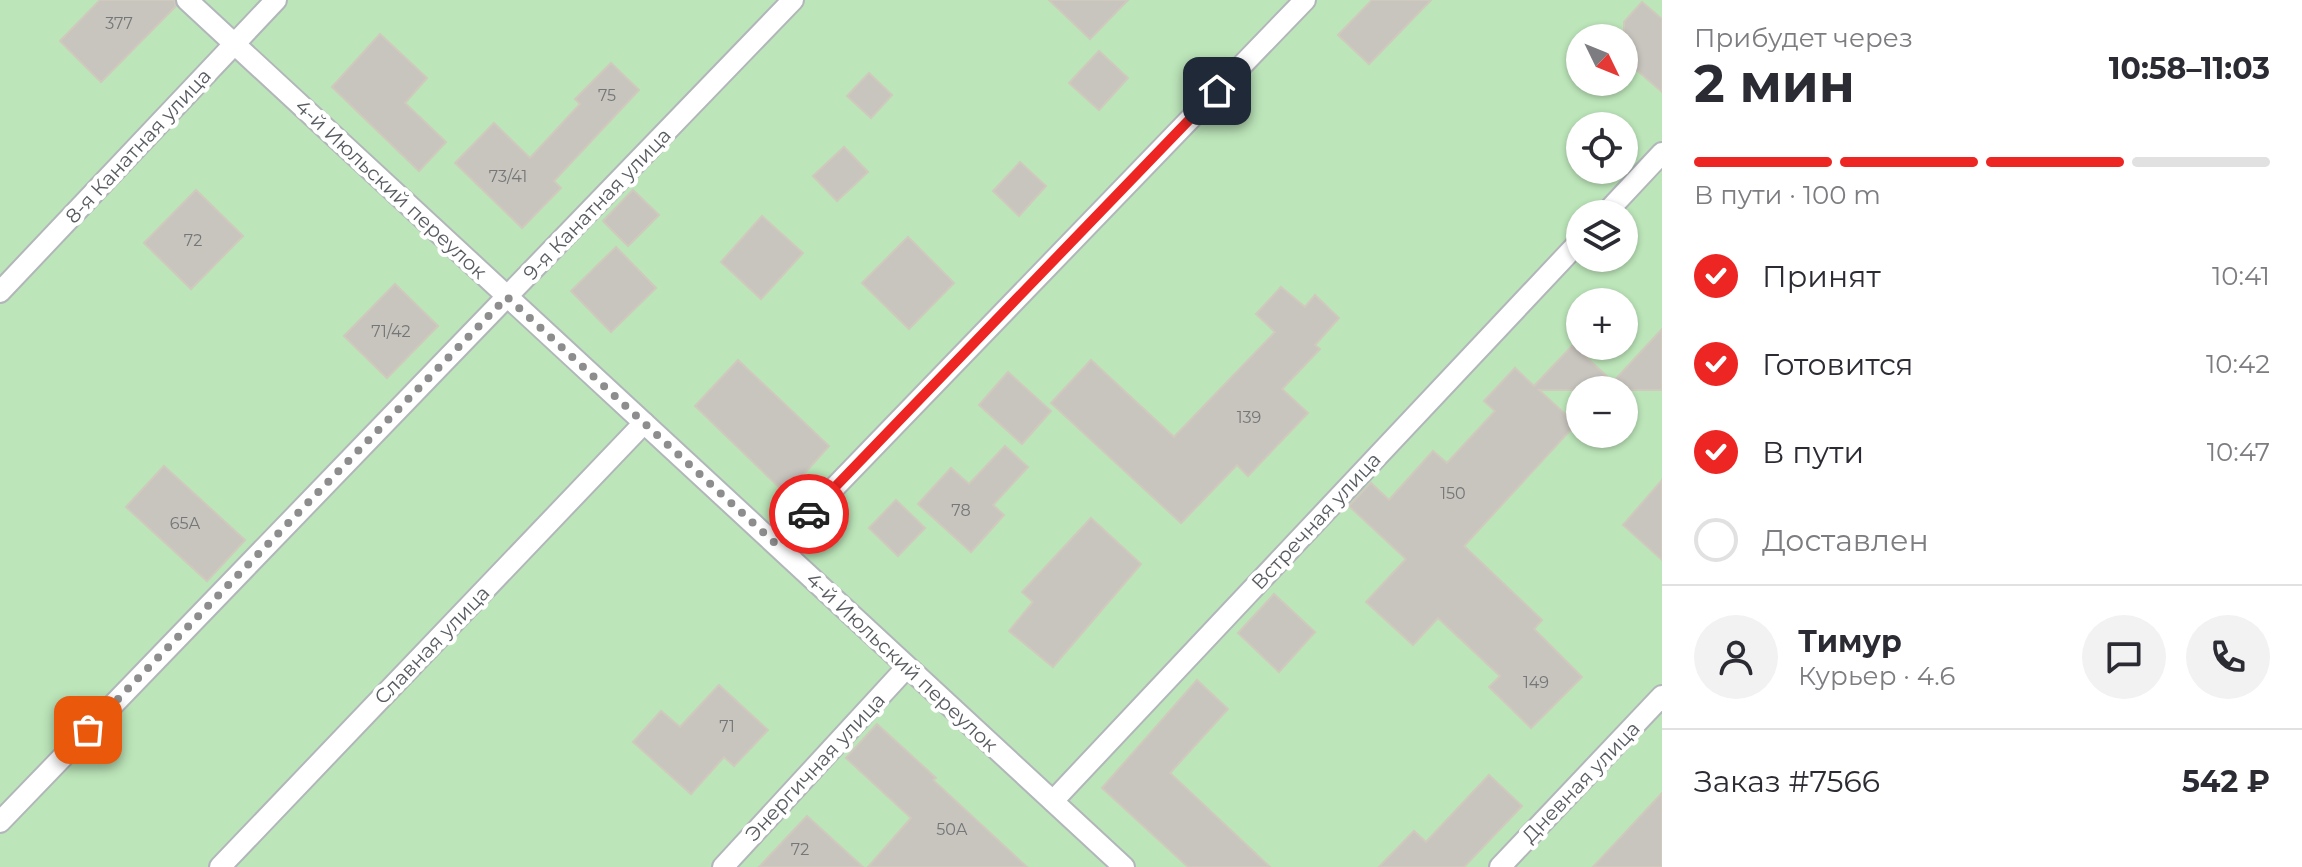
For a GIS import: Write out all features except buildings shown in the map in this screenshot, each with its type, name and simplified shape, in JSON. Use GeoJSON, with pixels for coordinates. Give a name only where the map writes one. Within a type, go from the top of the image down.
{"type":"FeatureCollection","features":[{"type":"Feature","properties":{"kind":"lane","name":"4-й Июльский переулок"},"geometry":{"type":"LineString","coordinates":[[187,0],[1124,867]]}},
{"type":"Feature","properties":{"kind":"lane","name":"8-я Канатная улица"},"geometry":{"type":"LineString","coordinates":[[0,292],[276,0]]}},
{"type":"Feature","properties":{"kind":"lane","name":"9-я Канатная улица"},"geometry":{"type":"LineString","coordinates":[[0,822],[793,0]]}},
{"type":"Feature","properties":{"kind":"lane"},"geometry":{"type":"LineString","coordinates":[[778,546],[1305,0]]}},
{"type":"Feature","properties":{"kind":"lane"},"geometry":{"type":"LineString","coordinates":[[1618,200],[1662,153]]}},
{"type":"Feature","properties":{"kind":"lane","name":"Встречная улица"},"geometry":{"type":"LineString","coordinates":[[1053,801],[1566,256]]}},
{"type":"Feature","properties":{"kind":"lane","name":"Славная улица"},"geometry":{"type":"LineString","coordinates":[[220,867],[644,423]]}},
{"type":"Feature","properties":{"kind":"lane","name":"Энергичная улица"},"geometry":{"type":"LineString","coordinates":[[723,867],[907,667]]}},
{"type":"Feature","properties":{"kind":"lane","name":"Дневная улица"},"geometry":{"type":"LineString","coordinates":[[1500,867],[1662,696]]}},
{"type":"Feature","properties":{"kind":"green space"},"geometry":{"type":"Polygon","coordinates":[[[0,0],[1662,0],[1662,867],[0,867],[0,0]]]}},
{"type":"Feature","properties":{"kind":"way so far"},"geometry":{"type":"LineString","coordinates":[[88,730],[507,297],[778,546],[809,514]]}},
{"type":"Feature","properties":{"kind":"route"},"geometry":{"type":"LineString","coordinates":[[809,514],[1217,91]]}}]}
